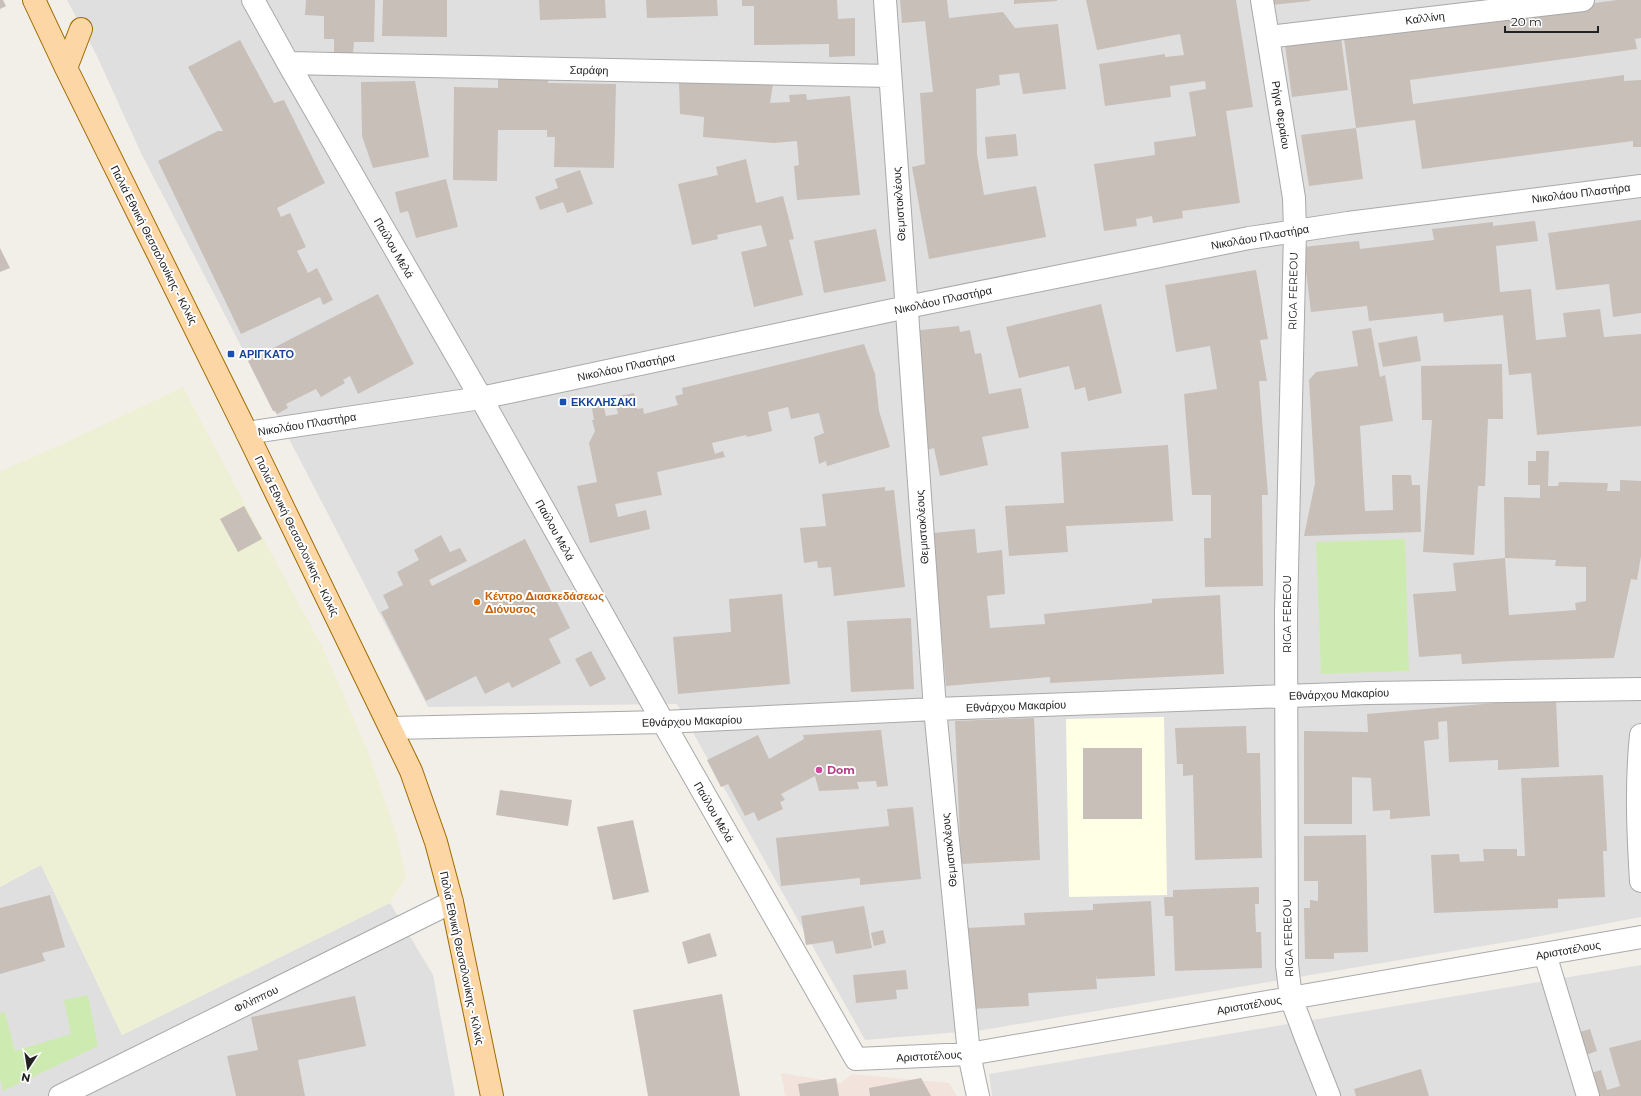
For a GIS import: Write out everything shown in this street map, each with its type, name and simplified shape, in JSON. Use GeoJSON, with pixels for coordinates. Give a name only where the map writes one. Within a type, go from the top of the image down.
{"type":"FeatureCollection","features":[{"type":"Feature","properties":{"kind":"main road","name":"Παλιά Εθνική Θεσσαλονίκης - Κιλκίς"},"geometry":{"type":"LineString","coordinates":[[34,0],[66,68],[248,433],[391,728],[421,798],[436,842],[452,902],[492,1096]]}},
{"type":"Feature","properties":{"kind":"main road"},"geometry":{"type":"LineString","coordinates":[[66,68],[81,30]]}},
{"type":"Feature","properties":{"kind":"street","name":"Παύλου Μελά"},"geometry":{"type":"LineString","coordinates":[[253,0],[856,1059]]}},
{"type":"Feature","properties":{"kind":"street","name":"Θεμιστοκλέους"},"geometry":{"type":"LineString","coordinates":[[885,0],[935,709],[969,1054],[978,1096]]}},
{"type":"Feature","properties":{"kind":"street","name":"Ρήγα Φεραίου"},"geometry":{"type":"LineString","coordinates":[[1262,0],[1294,198],[1295,231]]}},
{"type":"Feature","properties":{"kind":"street","name":"Καλλίνη"},"geometry":{"type":"LineString","coordinates":[[1268,37],[1583,0]]}},
{"type":"Feature","properties":{"kind":"street","name":"Σαράφη"},"geometry":{"type":"LineString","coordinates":[[288,63],[890,76]]}},
{"type":"Feature","properties":{"kind":"street","name":"Νικολάου Πλαστήρα"},"geometry":{"type":"LineString","coordinates":[[248,433],[481,398],[906,307],[1249,238],[1641,186]]}},
{"type":"Feature","properties":{"kind":"street","name":"RIGA FEREOU"},"geometry":{"type":"LineString","coordinates":[[1295,231],[1286,613],[1287,966],[1291,998],[1329,1096]]}},
{"type":"Feature","properties":{"kind":"street","name":"Εθνάρχου Μακαρίου"},"geometry":{"type":"LineString","coordinates":[[391,728],[663,722],[935,709],[1368,693],[1641,689]]}},
{"type":"Feature","properties":{"kind":"street"},"geometry":{"type":"LineString","coordinates":[[1641,736],[1638,779],[1641,880]]}},
{"type":"Feature","properties":{"kind":"street","name":"Φιλίππου"},"geometry":{"type":"LineString","coordinates":[[60,1096],[452,902]]}},
{"type":"Feature","properties":{"kind":"street","name":"Αριστοτέλους"},"geometry":{"type":"LineString","coordinates":[[856,1059],[969,1054],[1641,937]]}},
{"type":"Feature","properties":{"kind":"street"},"geometry":{"type":"LineString","coordinates":[[1546,954],[1588,1096]]}},
{"type":"Feature","properties":{"kind":"shaded area"},"geometry":{"type":"Polygon","coordinates":[[[67,0],[1641,0],[1641,917],[1530,938],[983,1030],[865,1040],[677,704],[428,707],[141,153],[97,56],[67,0]]]}},
{"type":"Feature","properties":{"kind":"shaded area"},"geometry":{"type":"Polygon","coordinates":[[[183,387],[323,648],[367,749],[397,835],[406,877],[390,903],[122,1035],[41,865],[0,887],[0,471],[56,447],[183,387]]]}},
{"type":"Feature","properties":{"kind":"shaded area"},"geometry":{"type":"Polygon","coordinates":[[[1164,717],[1167,895],[1069,897],[1066,719],[1164,717]]]}},
{"type":"Feature","properties":{"kind":"shaded area"},"geometry":{"type":"Polygon","coordinates":[[[41,864],[122,1035],[390,903],[433,975],[455,1096],[0,1096],[0,887],[41,864]]]}},
{"type":"Feature","properties":{"kind":"shaded area"},"geometry":{"type":"Polygon","coordinates":[[[1641,965],[1641,1096],[992,1096],[989,1074],[1641,965]]]}},
{"type":"Feature","properties":{"kind":"shaded area"},"geometry":{"type":"Polygon","coordinates":[[[781,1073],[841,1083],[852,1074],[949,1083],[957,1096],[785,1096],[781,1073]]]}},
{"type":"Feature","properties":{"kind":"green space"},"geometry":{"type":"Polygon","coordinates":[[[1405,539],[1409,671],[1321,674],[1316,542],[1405,539]]]}},
{"type":"Feature","properties":{"kind":"green space"},"geometry":{"type":"Polygon","coordinates":[[[88,995],[98,1046],[3,1091],[0,1078],[0,1013],[5,1012],[15,1051],[71,1034],[64,1000],[88,995]]]}},
{"type":"Feature","properties":{"kind":"building"},"geometry":{"type":"Polygon","coordinates":[[[0,0],[3,0],[6,6],[0,9],[0,0]]]}},
{"type":"Feature","properties":{"kind":"building"},"geometry":{"type":"Polygon","coordinates":[[[306,0],[375,0],[374,42],[354,42],[353,54],[334,53],[334,39],[324,39],[324,16],[305,15],[306,0]]]}},
{"type":"Feature","properties":{"kind":"building"},"geometry":{"type":"Polygon","coordinates":[[[383,0],[447,0],[447,37],[382,36],[383,0]]]}},
{"type":"Feature","properties":{"kind":"building"},"geometry":{"type":"Polygon","coordinates":[[[539,0],[605,0],[606,18],[540,20],[539,0]]]}},
{"type":"Feature","properties":{"kind":"building"},"geometry":{"type":"Polygon","coordinates":[[[646,0],[717,0],[718,16],[647,18],[646,0]]]}},
{"type":"Feature","properties":{"kind":"building"},"geometry":{"type":"Polygon","coordinates":[[[742,0],[837,0],[838,19],[855,18],[855,56],[829,57],[829,44],[754,45],[754,6],[742,6],[742,0]]]}},
{"type":"Feature","properties":{"kind":"building"},"geometry":{"type":"Polygon","coordinates":[[[900,0],[947,0],[949,18],[1003,12],[1015,28],[1058,24],[1066,89],[1023,94],[1019,73],[999,75],[1000,85],[976,89],[977,154],[984,195],[1036,186],[1046,237],[929,259],[912,167],[925,164],[920,93],[933,92],[925,21],[902,23],[900,0]]]}},
{"type":"Feature","properties":{"kind":"building"},"geometry":{"type":"Polygon","coordinates":[[[1014,0],[1057,0],[1057,1],[1014,4],[1014,0]]]}},
{"type":"Feature","properties":{"kind":"building"},"geometry":{"type":"Polygon","coordinates":[[[1086,0],[1236,0],[1253,107],[1226,111],[1240,203],[1182,211],[1183,218],[1153,223],[1152,216],[1136,219],[1137,226],[1104,231],[1094,164],[1155,155],[1154,142],[1196,136],[1189,92],[1206,89],[1205,81],[1170,86],[1171,97],[1105,106],[1099,64],[1165,54],[1165,57],[1184,55],[1180,34],[1097,50],[1086,0]]]}},
{"type":"Feature","properties":{"kind":"building"},"geometry":{"type":"Polygon","coordinates":[[[1271,0],[1310,0],[1310,1],[1272,5],[1271,0]]]}},
{"type":"Feature","properties":{"kind":"building"},"geometry":{"type":"Polygon","coordinates":[[[1617,0],[1641,0],[1641,38],[1635,39],[1637,49],[1410,80],[1413,104],[1624,75],[1624,81],[1641,80],[1641,147],[1633,147],[1633,141],[1422,169],[1415,120],[1356,128],[1343,31],[1403,29],[1617,0]]]}},
{"type":"Feature","properties":{"kind":"building"},"geometry":{"type":"Polygon","coordinates":[[[1340,30],[1348,90],[1292,97],[1284,38],[1340,30]]]}},
{"type":"Feature","properties":{"kind":"building"},"geometry":{"type":"Polygon","coordinates":[[[240,40],[274,103],[284,100],[325,183],[277,208],[281,217],[290,213],[306,247],[297,251],[308,273],[317,268],[333,300],[323,305],[320,297],[241,334],[158,161],[218,131],[223,131],[188,67],[240,40]]]}},
{"type":"Feature","properties":{"kind":"building"},"geometry":{"type":"Polygon","coordinates":[[[547,71],[548,83],[616,84],[614,168],[554,167],[555,137],[547,137],[547,130],[498,130],[497,181],[453,180],[454,87],[498,88],[498,75],[547,71]]]}},
{"type":"Feature","properties":{"kind":"building"},"geometry":{"type":"Polygon","coordinates":[[[415,81],[429,157],[373,168],[362,136],[361,82],[415,81]]]}},
{"type":"Feature","properties":{"kind":"building"},"geometry":{"type":"Polygon","coordinates":[[[679,82],[773,84],[770,103],[790,102],[789,95],[806,94],[807,100],[850,96],[860,195],[797,200],[794,166],[799,165],[797,141],[774,143],[703,137],[704,117],[680,114],[679,82]]]}},
{"type":"Feature","properties":{"kind":"building"},"geometry":{"type":"Polygon","coordinates":[[[1356,128],[1363,179],[1309,186],[1301,135],[1356,128]]]}},
{"type":"Feature","properties":{"kind":"building"},"geometry":{"type":"Polygon","coordinates":[[[1016,134],[1018,156],[987,159],[985,137],[1016,134]]]}},
{"type":"Feature","properties":{"kind":"building"},"geometry":{"type":"Polygon","coordinates":[[[746,159],[756,203],[783,196],[794,239],[789,240],[803,295],[754,307],[741,252],[767,246],[761,225],[717,235],[718,239],[692,245],[678,184],[718,175],[716,167],[746,159]]]}},
{"type":"Feature","properties":{"kind":"building"},"geometry":{"type":"Polygon","coordinates":[[[580,170],[593,204],[567,213],[563,202],[540,210],[535,197],[558,188],[555,179],[580,170]]]}},
{"type":"Feature","properties":{"kind":"building"},"geometry":{"type":"Polygon","coordinates":[[[446,179],[458,227],[416,238],[408,211],[400,213],[395,192],[446,179]]]}},
{"type":"Feature","properties":{"kind":"building"},"geometry":{"type":"Polygon","coordinates":[[[1641,220],[1641,313],[1613,317],[1609,284],[1556,290],[1548,233],[1641,220]]]}},
{"type":"Feature","properties":{"kind":"building"},"geometry":{"type":"Polygon","coordinates":[[[1535,221],[1538,241],[1496,246],[1500,292],[1531,289],[1536,340],[1566,337],[1563,313],[1600,309],[1604,337],[1641,334],[1641,426],[1537,435],[1531,373],[1509,375],[1503,315],[1444,322],[1443,313],[1369,321],[1367,306],[1311,312],[1303,247],[1359,241],[1360,249],[1434,240],[1432,229],[1493,222],[1493,226],[1535,221]]]}},
{"type":"Feature","properties":{"kind":"building"},"geometry":{"type":"Polygon","coordinates":[[[876,229],[886,281],[824,293],[814,241],[876,229]]]}},
{"type":"Feature","properties":{"kind":"building"},"geometry":{"type":"Polygon","coordinates":[[[0,248],[10,268],[0,272],[0,248]]]}},
{"type":"Feature","properties":{"kind":"building"},"geometry":{"type":"Polygon","coordinates":[[[1256,270],[1268,339],[1260,340],[1267,381],[1259,381],[1268,495],[1262,495],[1263,586],[1205,587],[1204,538],[1211,538],[1211,495],[1192,495],[1184,394],[1217,389],[1210,346],[1176,352],[1165,285],[1256,270]]]}},
{"type":"Feature","properties":{"kind":"building"},"geometry":{"type":"Polygon","coordinates":[[[378,294],[414,364],[358,394],[350,376],[343,380],[345,383],[321,397],[316,389],[286,404],[288,408],[277,414],[273,411],[248,361],[378,294]]]}},
{"type":"Feature","properties":{"kind":"building"},"geometry":{"type":"Polygon","coordinates":[[[1101,304],[1122,393],[1088,401],[1085,387],[1075,390],[1069,366],[1019,378],[1006,327],[1101,304]]]}},
{"type":"Feature","properties":{"kind":"building"},"geometry":{"type":"Polygon","coordinates":[[[959,326],[960,332],[970,330],[975,354],[981,353],[989,394],[1021,388],[1029,428],[982,437],[988,465],[940,476],[934,448],[924,451],[912,331],[959,326]]]}},
{"type":"Feature","properties":{"kind":"building"},"geometry":{"type":"Polygon","coordinates":[[[1371,328],[1380,377],[1385,375],[1393,421],[1360,426],[1365,511],[1393,510],[1392,475],[1411,475],[1412,485],[1420,485],[1421,532],[1304,536],[1315,483],[1309,380],[1316,372],[1358,366],[1352,331],[1371,328]]]}},
{"type":"Feature","properties":{"kind":"building"},"geometry":{"type":"Polygon","coordinates":[[[1417,336],[1421,361],[1383,367],[1378,343],[1417,336]]]}},
{"type":"Feature","properties":{"kind":"building"},"geometry":{"type":"Polygon","coordinates":[[[864,344],[875,374],[879,411],[890,447],[827,466],[826,461],[819,464],[814,437],[824,433],[819,413],[791,419],[788,407],[768,412],[772,431],[712,443],[715,454],[723,451],[725,457],[657,472],[662,495],[615,504],[618,517],[646,510],[650,529],[590,543],[577,486],[597,482],[589,443],[595,431],[592,420],[594,420],[591,402],[602,400],[606,416],[618,414],[614,397],[634,393],[637,409],[643,408],[644,414],[678,405],[675,396],[683,394],[682,388],[864,344]]]}},
{"type":"Feature","properties":{"kind":"building"},"geometry":{"type":"Polygon","coordinates":[[[1502,364],[1503,419],[1488,419],[1485,486],[1478,486],[1474,555],[1423,552],[1432,420],[1422,420],[1421,366],[1502,364]]]}},
{"type":"Feature","properties":{"kind":"building"},"geometry":{"type":"Polygon","coordinates":[[[1168,445],[1173,521],[1066,526],[1068,552],[1009,556],[1005,506],[1064,503],[1061,452],[1168,445]]]}},
{"type":"Feature","properties":{"kind":"building"},"geometry":{"type":"Polygon","coordinates":[[[1536,451],[1549,451],[1548,486],[1558,486],[1559,482],[1608,483],[1607,491],[1620,491],[1620,480],[1641,481],[1641,556],[1637,580],[1631,579],[1614,658],[1462,664],[1461,654],[1419,657],[1413,594],[1456,591],[1453,563],[1505,558],[1504,497],[1540,498],[1540,485],[1528,485],[1528,461],[1536,461],[1536,451]],[[1505,558],[1509,615],[1576,610],[1575,603],[1586,601],[1586,567],[1555,566],[1556,560],[1505,558]]]}},
{"type":"Feature","properties":{"kind":"building"},"geometry":{"type":"Polygon","coordinates":[[[885,487],[885,491],[894,490],[905,587],[834,596],[831,567],[818,568],[817,561],[804,563],[800,528],[826,526],[822,494],[885,487]]]}},
{"type":"Feature","properties":{"kind":"building"},"geometry":{"type":"Polygon","coordinates":[[[244,506],[262,539],[238,552],[220,519],[244,506]]]}},
{"type":"Feature","properties":{"kind":"building"},"geometry":{"type":"Polygon","coordinates":[[[975,529],[977,553],[1002,550],[1005,594],[987,596],[990,628],[1045,624],[1044,614],[1152,603],[1152,599],[1220,595],[1224,674],[1050,683],[1050,677],[946,686],[933,533],[975,529]]]}},
{"type":"Feature","properties":{"kind":"building"},"geometry":{"type":"Polygon","coordinates":[[[441,535],[450,552],[460,548],[467,561],[429,580],[432,586],[525,539],[570,628],[549,639],[561,663],[512,688],[509,682],[485,694],[476,676],[426,701],[381,612],[389,608],[383,595],[403,585],[397,572],[419,560],[414,550],[441,535]]]}},
{"type":"Feature","properties":{"kind":"building"},"geometry":{"type":"Polygon","coordinates":[[[782,594],[790,684],[678,694],[673,637],[731,632],[729,599],[782,594]]]}},
{"type":"Feature","properties":{"kind":"building"},"geometry":{"type":"Polygon","coordinates":[[[911,618],[914,689],[851,692],[847,621],[911,618]]]}},
{"type":"Feature","properties":{"kind":"building"},"geometry":{"type":"Polygon","coordinates":[[[591,651],[606,679],[590,687],[575,659],[591,651]]]}},
{"type":"Feature","properties":{"kind":"building"},"geometry":{"type":"Polygon","coordinates":[[[1556,700],[1559,767],[1498,770],[1498,760],[1449,762],[1447,721],[1438,722],[1439,739],[1424,741],[1430,816],[1390,819],[1390,810],[1373,811],[1371,778],[1352,777],[1352,824],[1304,824],[1304,731],[1368,732],[1367,714],[1495,703],[1556,700]]]}},
{"type":"Feature","properties":{"kind":"building"},"geometry":{"type":"Polygon","coordinates":[[[1034,718],[1040,860],[961,864],[955,721],[1034,718]]]}},
{"type":"Feature","properties":{"kind":"building"},"geometry":{"type":"Polygon","coordinates":[[[1246,726],[1247,753],[1260,753],[1262,858],[1195,860],[1193,775],[1183,776],[1183,764],[1177,764],[1175,728],[1246,726]]]}},
{"type":"Feature","properties":{"kind":"building"},"geometry":{"type":"Polygon","coordinates":[[[881,730],[888,786],[877,787],[876,781],[857,782],[859,789],[819,791],[815,776],[781,794],[785,800],[780,802],[783,809],[758,821],[754,812],[745,816],[728,784],[721,787],[707,760],[758,735],[769,759],[804,739],[803,735],[881,730]]]}},
{"type":"Feature","properties":{"kind":"building"},"geometry":{"type":"Polygon","coordinates":[[[1083,748],[1142,748],[1142,819],[1083,819],[1083,748]]]}},
{"type":"Feature","properties":{"kind":"building"},"geometry":{"type":"Polygon","coordinates":[[[1603,775],[1607,851],[1603,851],[1605,897],[1558,899],[1558,908],[1434,913],[1431,855],[1459,854],[1460,862],[1484,861],[1483,849],[1517,849],[1517,856],[1525,856],[1521,778],[1603,775]]]}},
{"type":"Feature","properties":{"kind":"building"},"geometry":{"type":"Polygon","coordinates":[[[500,790],[572,800],[568,826],[496,815],[500,790]]]}},
{"type":"Feature","properties":{"kind":"building"},"geometry":{"type":"Polygon","coordinates":[[[913,807],[921,879],[860,885],[860,878],[781,886],[776,838],[889,826],[887,809],[913,807]]]}},
{"type":"Feature","properties":{"kind":"building"},"geometry":{"type":"Polygon","coordinates":[[[633,820],[649,892],[613,900],[597,827],[633,820]]]}},
{"type":"Feature","properties":{"kind":"building"},"geometry":{"type":"Polygon","coordinates":[[[1366,835],[1368,952],[1334,953],[1334,959],[1305,959],[1304,908],[1310,908],[1310,900],[1318,901],[1318,881],[1304,881],[1304,836],[1366,835]]]}},
{"type":"Feature","properties":{"kind":"building"},"geometry":{"type":"Polygon","coordinates":[[[1259,887],[1259,904],[1255,904],[1256,932],[1261,932],[1262,968],[1175,971],[1173,916],[1165,916],[1164,897],[1173,897],[1173,890],[1259,887]]]}},
{"type":"Feature","properties":{"kind":"building"},"geometry":{"type":"Polygon","coordinates":[[[50,895],[65,947],[42,953],[45,961],[0,974],[0,908],[50,895]]]}},
{"type":"Feature","properties":{"kind":"building"},"geometry":{"type":"Polygon","coordinates":[[[1151,901],[1155,976],[1097,979],[1096,975],[1097,989],[1028,993],[1029,1006],[971,1009],[967,928],[1025,925],[1024,913],[1093,910],[1093,904],[1151,901]]]}},
{"type":"Feature","properties":{"kind":"building"},"geometry":{"type":"Polygon","coordinates":[[[864,906],[872,948],[836,954],[833,941],[806,945],[801,916],[864,906]]]}},
{"type":"Feature","properties":{"kind":"building"},"geometry":{"type":"Polygon","coordinates":[[[883,930],[886,943],[874,946],[871,933],[883,930]]]}},
{"type":"Feature","properties":{"kind":"building"},"geometry":{"type":"Polygon","coordinates":[[[710,933],[717,956],[688,964],[682,942],[710,933]]]}},
{"type":"Feature","properties":{"kind":"building"},"geometry":{"type":"Polygon","coordinates":[[[906,970],[908,989],[896,990],[897,999],[856,1003],[853,975],[906,970]]]}},
{"type":"Feature","properties":{"kind":"building"},"geometry":{"type":"Polygon","coordinates":[[[722,994],[740,1096],[648,1096],[633,1010],[722,994]]]}},
{"type":"Feature","properties":{"kind":"building"},"geometry":{"type":"Polygon","coordinates":[[[355,996],[366,1046],[298,1060],[305,1096],[236,1096],[227,1056],[258,1050],[251,1017],[355,996]]]}},
{"type":"Feature","properties":{"kind":"building"},"geometry":{"type":"Polygon","coordinates":[[[1590,1029],[1597,1051],[1583,1056],[1576,1033],[1590,1029]]]}},
{"type":"Feature","properties":{"kind":"building"},"geometry":{"type":"Polygon","coordinates":[[[1641,1040],[1641,1096],[1596,1096],[1585,1075],[1601,1070],[1607,1090],[1620,1086],[1609,1048],[1641,1040]]]}},
{"type":"Feature","properties":{"kind":"building"},"geometry":{"type":"Polygon","coordinates":[[[1421,1069],[1429,1096],[1356,1096],[1354,1089],[1421,1069]]]}},
{"type":"Feature","properties":{"kind":"building"},"geometry":{"type":"Polygon","coordinates":[[[836,1078],[839,1096],[800,1096],[798,1084],[836,1078]]]}},
{"type":"Feature","properties":{"kind":"building"},"geometry":{"type":"Polygon","coordinates":[[[921,1078],[931,1096],[870,1096],[869,1088],[921,1078]]]}},
{"type":"Feature","properties":{"kind":"place","name":"ΑΡΙΓΚΑΤΟ"},"geometry":{"type":"Point","coordinates":[231,354]}},
{"type":"Feature","properties":{"kind":"place","name":"ΕΚΚΛΗΣΑΚΙ"},"geometry":{"type":"Point","coordinates":[563,402]}},
{"type":"Feature","properties":{"kind":"place","name":"Κέντρο Διασκεδάσεως Διόνυσος"},"geometry":{"type":"Point","coordinates":[477,602]}},
{"type":"Feature","properties":{"kind":"place","name":"Dom"},"geometry":{"type":"Point","coordinates":[819,770]}}]}
